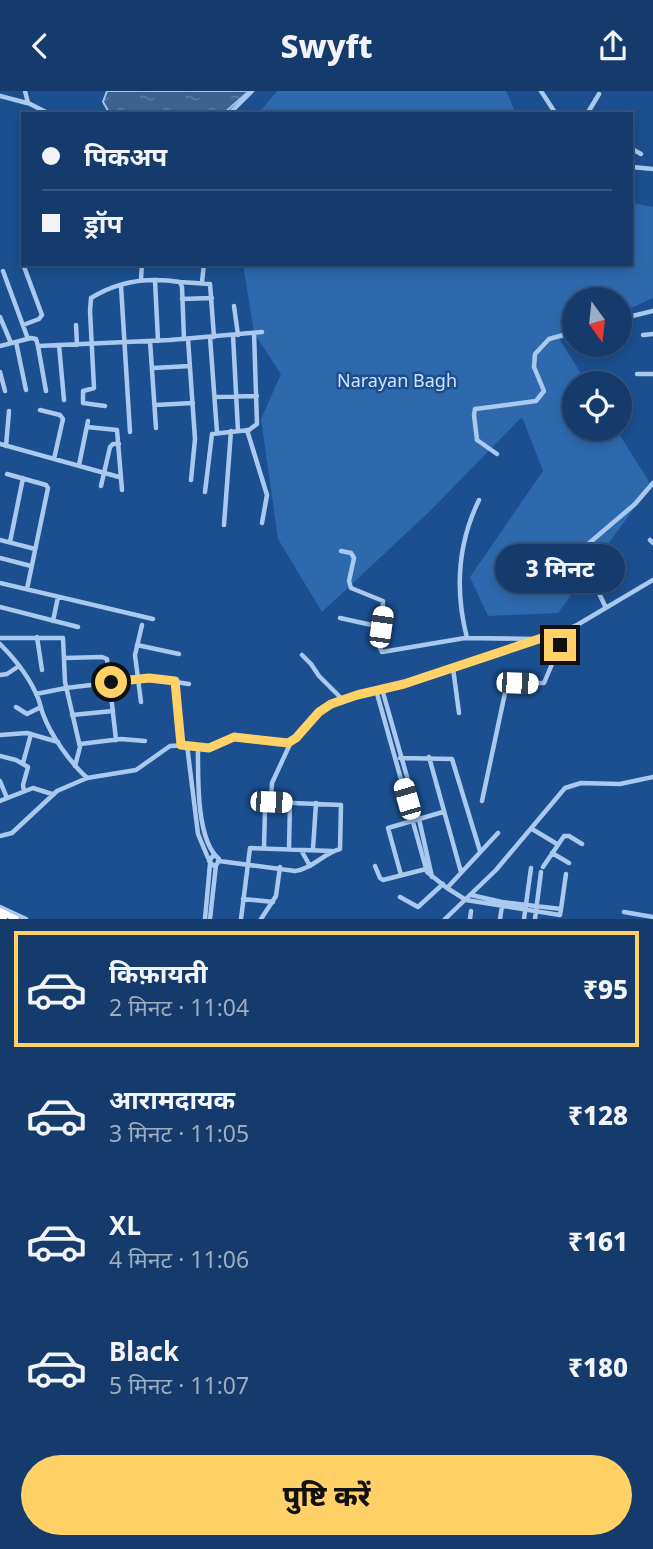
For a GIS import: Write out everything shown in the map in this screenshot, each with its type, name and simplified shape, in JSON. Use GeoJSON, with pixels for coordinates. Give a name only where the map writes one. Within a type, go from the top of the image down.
{"type":"FeatureCollection","features":[{"type":"Feature","properties":{"kind":"highway"},"geometry":{"type":"LineString","coordinates":[[0,909],[16,919]]}},
{"type":"Feature","properties":{"kind":"street"},"geometry":{"type":"LineString","coordinates":[[25,91],[28,103]]}},
{"type":"Feature","properties":{"kind":"street"},"geometry":{"type":"LineString","coordinates":[[231,112],[252,91]]}},
{"type":"Feature","properties":{"kind":"street"},"geometry":{"type":"LineString","coordinates":[[541,91],[555,112]]}},
{"type":"Feature","properties":{"kind":"street"},"geometry":{"type":"LineString","coordinates":[[1,94],[46,112]]}},
{"type":"Feature","properties":{"kind":"street"},"geometry":{"type":"LineString","coordinates":[[588,112],[599,94]]}},
{"type":"Feature","properties":{"kind":"street"},"geometry":{"type":"LineString","coordinates":[[633,150],[641,154]]}},
{"type":"Feature","properties":{"kind":"street"},"geometry":{"type":"LineString","coordinates":[[641,167],[653,164]]}},
{"type":"Feature","properties":{"kind":"street"},"geometry":{"type":"LineString","coordinates":[[633,167],[653,169]]}},
{"type":"Feature","properties":{"kind":"street"},"geometry":{"type":"LineString","coordinates":[[23,325],[39,319],[42,315],[24,266]]}},
{"type":"Feature","properties":{"kind":"street"},"geometry":{"type":"LineString","coordinates":[[141,279],[142,266]]}},
{"type":"Feature","properties":{"kind":"street"},"geometry":{"type":"LineString","coordinates":[[202,282],[204,266]]}},
{"type":"Feature","properties":{"kind":"street"},"geometry":{"type":"LineString","coordinates":[[3,271],[28,339]]}},
{"type":"Feature","properties":{"kind":"street"},"geometry":{"type":"LineString","coordinates":[[105,406],[83,403],[83,391],[94,388],[90,300],[95,295],[141,279],[202,282],[210,284],[212,298],[217,432]]}},
{"type":"Feature","properties":{"kind":"street"},"geometry":{"type":"LineString","coordinates":[[155,280],[158,341]]}},
{"type":"Feature","properties":{"kind":"street"},"geometry":{"type":"LineString","coordinates":[[180,282],[193,403],[195,439],[191,480]]}},
{"type":"Feature","properties":{"kind":"street"},"geometry":{"type":"LineString","coordinates":[[121,286],[130,432]]}},
{"type":"Feature","properties":{"kind":"street"},"geometry":{"type":"LineString","coordinates":[[182,299],[212,298]]}},
{"type":"Feature","properties":{"kind":"street"},"geometry":{"type":"LineString","coordinates":[[224,525],[236,396],[234,306]]}},
{"type":"Feature","properties":{"kind":"street"},"geometry":{"type":"LineString","coordinates":[[632,316],[653,311]]}},
{"type":"Feature","properties":{"kind":"street"},"geometry":{"type":"LineString","coordinates":[[0,317],[13,343],[26,390]]}},
{"type":"Feature","properties":{"kind":"street"},"geometry":{"type":"LineString","coordinates":[[76,325],[77,345]]}},
{"type":"Feature","properties":{"kind":"street"},"geometry":{"type":"LineString","coordinates":[[38,346],[158,341],[262,332]]}},
{"type":"Feature","properties":{"kind":"street"},"geometry":{"type":"LineString","coordinates":[[205,492],[211,437],[217,432],[253,429],[257,424],[254,333]]}},
{"type":"Feature","properties":{"kind":"street"},"geometry":{"type":"LineString","coordinates":[[643,335],[653,334]]}},
{"type":"Feature","properties":{"kind":"street"},"geometry":{"type":"LineString","coordinates":[[497,454],[477,440],[475,409],[536,401],[540,398],[544,391],[534,367],[534,354],[549,339],[562,335]]}},
{"type":"Feature","properties":{"kind":"street"},"geometry":{"type":"LineString","coordinates":[[1,344],[36,339],[46,391]]}},
{"type":"Feature","properties":{"kind":"street"},"geometry":{"type":"LineString","coordinates":[[150,341],[156,428]]}},
{"type":"Feature","properties":{"kind":"street"},"geometry":{"type":"LineString","coordinates":[[59,345],[64,400]]}},
{"type":"Feature","properties":{"kind":"street"},"geometry":{"type":"LineString","coordinates":[[152,368],[190,366]]}},
{"type":"Feature","properties":{"kind":"street"},"geometry":{"type":"LineString","coordinates":[[0,372],[5,391]]}},
{"type":"Feature","properties":{"kind":"street"},"geometry":{"type":"LineString","coordinates":[[637,374],[653,374]]}},
{"type":"Feature","properties":{"kind":"street"},"geometry":{"type":"LineString","coordinates":[[215,397],[257,395]]}},
{"type":"Feature","properties":{"kind":"street"},"geometry":{"type":"LineString","coordinates":[[155,405],[193,403]]}},
{"type":"Feature","properties":{"kind":"street"},"geometry":{"type":"LineString","coordinates":[[40,409],[60,415],[63,419],[54,459]]}},
{"type":"Feature","properties":{"kind":"street"},"geometry":{"type":"LineString","coordinates":[[9,411],[3,445],[120,477]]}},
{"type":"Feature","properties":{"kind":"street"},"geometry":{"type":"LineString","coordinates":[[79,465],[88,424],[116,429],[122,490]]}},
{"type":"Feature","properties":{"kind":"street"},"geometry":{"type":"LineString","coordinates":[[247,430],[267,495],[262,523]]}},
{"type":"Feature","properties":{"kind":"street"},"geometry":{"type":"LineString","coordinates":[[101,486],[111,445],[119,444]]}},
{"type":"Feature","properties":{"kind":"street"},"geometry":{"type":"LineString","coordinates":[[7,474],[47,486],[27,589]]}},
{"type":"Feature","properties":{"kind":"street"},"geometry":{"type":"LineString","coordinates":[[10,542],[23,478]]}},
{"type":"Feature","properties":{"kind":"street"},"geometry":{"type":"LineString","coordinates":[[606,608],[581,550],[635,505],[653,483]]}},
{"type":"Feature","properties":{"kind":"street"},"geometry":{"type":"LineString","coordinates":[[467,638],[460,604],[461,556],[479,500]]}},
{"type":"Feature","properties":{"kind":"street"},"geometry":{"type":"LineString","coordinates":[[0,540],[35,549]]}},
{"type":"Feature","properties":{"kind":"street"},"geometry":{"type":"LineString","coordinates":[[341,551],[353,556],[349,581],[351,588],[383,601],[380,648],[384,653],[467,638],[541,639]]}},
{"type":"Feature","properties":{"kind":"street"},"geometry":{"type":"LineString","coordinates":[[0,558],[32,566]]}},
{"type":"Feature","properties":{"kind":"street"},"geometry":{"type":"LineString","coordinates":[[271,802],[272,783],[291,741],[319,712],[343,699],[453,668],[560,632],[653,580]]}},
{"type":"Feature","properties":{"kind":"street"},"geometry":{"type":"LineString","coordinates":[[0,583],[153,619]]}},
{"type":"Feature","properties":{"kind":"street"},"geometry":{"type":"LineString","coordinates":[[53,621],[58,597]]}},
{"type":"Feature","properties":{"kind":"street"},"geometry":{"type":"LineString","coordinates":[[0,607],[78,628]]}},
{"type":"Feature","properties":{"kind":"street"},"geometry":{"type":"LineString","coordinates":[[340,618],[381,627]]}},
{"type":"Feature","properties":{"kind":"street"},"geometry":{"type":"LineString","coordinates":[[141,702],[135,655],[142,625]]}},
{"type":"Feature","properties":{"kind":"street"},"geometry":{"type":"LineString","coordinates":[[482,801],[505,694],[513,683],[544,683],[560,645],[560,632]]}},
{"type":"Feature","properties":{"kind":"street"},"geometry":{"type":"LineString","coordinates":[[37,637],[43,670]]}},
{"type":"Feature","properties":{"kind":"street"},"geometry":{"type":"LineString","coordinates":[[0,638],[62,637],[66,688],[80,744],[75,766]]}},
{"type":"Feature","properties":{"kind":"street"},"geometry":{"type":"LineString","coordinates":[[0,644],[19,666],[59,742],[75,766],[87,778]]}},
{"type":"Feature","properties":{"kind":"street"},"geometry":{"type":"LineString","coordinates":[[137,645],[179,654]]}},
{"type":"Feature","properties":{"kind":"street"},"geometry":{"type":"LineString","coordinates":[[302,655],[343,699]]}},
{"type":"Feature","properties":{"kind":"street"},"geometry":{"type":"LineString","coordinates":[[64,658],[105,658],[111,682],[116,740]]}},
{"type":"Feature","properties":{"kind":"street"},"geometry":{"type":"LineString","coordinates":[[0,675],[19,666]]}},
{"type":"Feature","properties":{"kind":"street"},"geometry":{"type":"LineString","coordinates":[[453,668],[457,684],[458,713]]}},
{"type":"Feature","properties":{"kind":"street"},"geometry":{"type":"LineString","coordinates":[[36,694],[138,679],[157,678],[189,684]]}},
{"type":"Feature","properties":{"kind":"street"},"geometry":{"type":"LineString","coordinates":[[175,681],[184,745],[196,785]]}},
{"type":"Feature","properties":{"kind":"street"},"geometry":{"type":"LineString","coordinates":[[382,689],[432,877]]}},
{"type":"Feature","properties":{"kind":"street"},"geometry":{"type":"LineString","coordinates":[[376,690],[399,758]]}},
{"type":"Feature","properties":{"kind":"street"},"geometry":{"type":"LineString","coordinates":[[16,707],[26,714],[41,707]]}},
{"type":"Feature","properties":{"kind":"street"},"geometry":{"type":"LineString","coordinates":[[72,715],[113,711]]}},
{"type":"Feature","properties":{"kind":"street"},"geometry":{"type":"LineString","coordinates":[[0,735],[31,734],[59,742]]}},
{"type":"Feature","properties":{"kind":"street"},"geometry":{"type":"LineString","coordinates":[[23,763],[31,734]]}},
{"type":"Feature","properties":{"kind":"street"},"geometry":{"type":"LineString","coordinates":[[0,836],[17,830],[52,794],[87,778],[131,771],[162,750],[184,745],[209,748],[234,737],[281,743],[291,741]]}},
{"type":"Feature","properties":{"kind":"street"},"geometry":{"type":"LineString","coordinates":[[80,744],[116,740],[145,741]]}},
{"type":"Feature","properties":{"kind":"street"},"geometry":{"type":"LineString","coordinates":[[198,746],[196,785],[202,836],[213,861],[207,919]]}},
{"type":"Feature","properties":{"kind":"street"},"geometry":{"type":"LineString","coordinates":[[0,756],[23,763],[29,768],[23,785],[24,791]]}},
{"type":"Feature","properties":{"kind":"street"},"geometry":{"type":"LineString","coordinates":[[429,757],[461,872]]}},
{"type":"Feature","properties":{"kind":"street"},"geometry":{"type":"LineString","coordinates":[[399,758],[448,758],[454,763],[480,851]]}},
{"type":"Feature","properties":{"kind":"street"},"geometry":{"type":"LineString","coordinates":[[445,919],[471,895],[532,829],[557,796],[570,785],[620,785],[653,777]]}},
{"type":"Feature","properties":{"kind":"street"},"geometry":{"type":"LineString","coordinates":[[0,781],[7,798]]}},
{"type":"Feature","properties":{"kind":"street"},"geometry":{"type":"LineString","coordinates":[[0,801],[37,788],[52,794]]}},
{"type":"Feature","properties":{"kind":"street"},"geometry":{"type":"LineString","coordinates":[[213,861],[299,871],[341,847],[342,806],[271,802],[266,805],[264,848]]}},
{"type":"Feature","properties":{"kind":"street"},"geometry":{"type":"LineString","coordinates":[[289,849],[290,802]]}},
{"type":"Feature","properties":{"kind":"street"},"geometry":{"type":"LineString","coordinates":[[313,849],[316,803]]}},
{"type":"Feature","properties":{"kind":"street"},"geometry":{"type":"LineString","coordinates":[[401,875],[388,828],[443,812]]}},
{"type":"Feature","properties":{"kind":"street"},"geometry":{"type":"LineString","coordinates":[[416,819],[426,869],[432,877],[466,900],[560,914],[565,874]]}},
{"type":"Feature","properties":{"kind":"street"},"geometry":{"type":"LineString","coordinates":[[532,829],[557,844]]}},
{"type":"Feature","properties":{"kind":"street"},"geometry":{"type":"LineString","coordinates":[[400,897],[418,907],[461,872],[498,833]]}},
{"type":"Feature","properties":{"kind":"street"},"geometry":{"type":"LineString","coordinates":[[535,919],[542,869],[557,844],[566,836],[582,844]]}},
{"type":"Feature","properties":{"kind":"street"},"geometry":{"type":"LineString","coordinates":[[241,919],[250,848],[332,851]]}},
{"type":"Feature","properties":{"kind":"street"},"geometry":{"type":"LineString","coordinates":[[301,849],[310,866]]}},
{"type":"Feature","properties":{"kind":"street"},"geometry":{"type":"LineString","coordinates":[[552,853],[569,863]]}},
{"type":"Feature","properties":{"kind":"street"},"geometry":{"type":"LineString","coordinates":[[375,866],[383,880],[426,869]]}},
{"type":"Feature","properties":{"kind":"street"},"geometry":{"type":"LineString","coordinates":[[261,919],[274,902],[280,867]]}},
{"type":"Feature","properties":{"kind":"street"},"geometry":{"type":"LineString","coordinates":[[524,919],[531,868]]}},
{"type":"Feature","properties":{"kind":"street"},"geometry":{"type":"LineString","coordinates":[[471,895],[502,904]]}},
{"type":"Feature","properties":{"kind":"street"},"geometry":{"type":"LineString","coordinates":[[243,899],[274,902]]}},
{"type":"Feature","properties":{"kind":"street"},"geometry":{"type":"LineString","coordinates":[[500,919],[502,904]]}},
{"type":"Feature","properties":{"kind":"street"},"geometry":{"type":"LineString","coordinates":[[0,909],[26,919]]}},
{"type":"Feature","properties":{"kind":"street"},"geometry":{"type":"LineString","coordinates":[[471,911],[471,919]]}},
{"type":"Feature","properties":{"kind":"street"},"geometry":{"type":"LineString","coordinates":[[624,912],[631,916],[653,916]]}},
{"type":"Feature","properties":{"kind":"green space"},"geometry":{"type":"Polygon","coordinates":[[[277,91],[506,91],[515,112],[260,112],[277,91]]]}},
{"type":"Feature","properties":{"kind":"green space","name":"Narayan Bagh"},"geometry":{"type":"Polygon","coordinates":[[[633,203],[653,207],[653,298],[632,308],[632,287],[562,287],[562,357],[571,357],[579,371],[562,371],[562,441],[624,441],[651,485],[558,613],[488,616],[470,577],[543,471],[522,417],[430,511],[322,612],[278,539],[261,419],[281,374],[254,333],[243,266],[633,266],[633,203]]]}},
{"type":"Feature","properties":{"kind":"water"},"geometry":{"type":"Polygon","coordinates":[[[107,91],[249,91],[225,112],[109,112],[103,102],[107,91]]]}},
{"type":"Feature","properties":{"kind":"route"},"geometry":{"type":"LineString","coordinates":[[111,682],[149,678],[175,681],[181,745],[209,748],[234,737],[288,743],[296,738],[319,712],[343,699],[404,684],[560,632],[560,645]]}}]}
